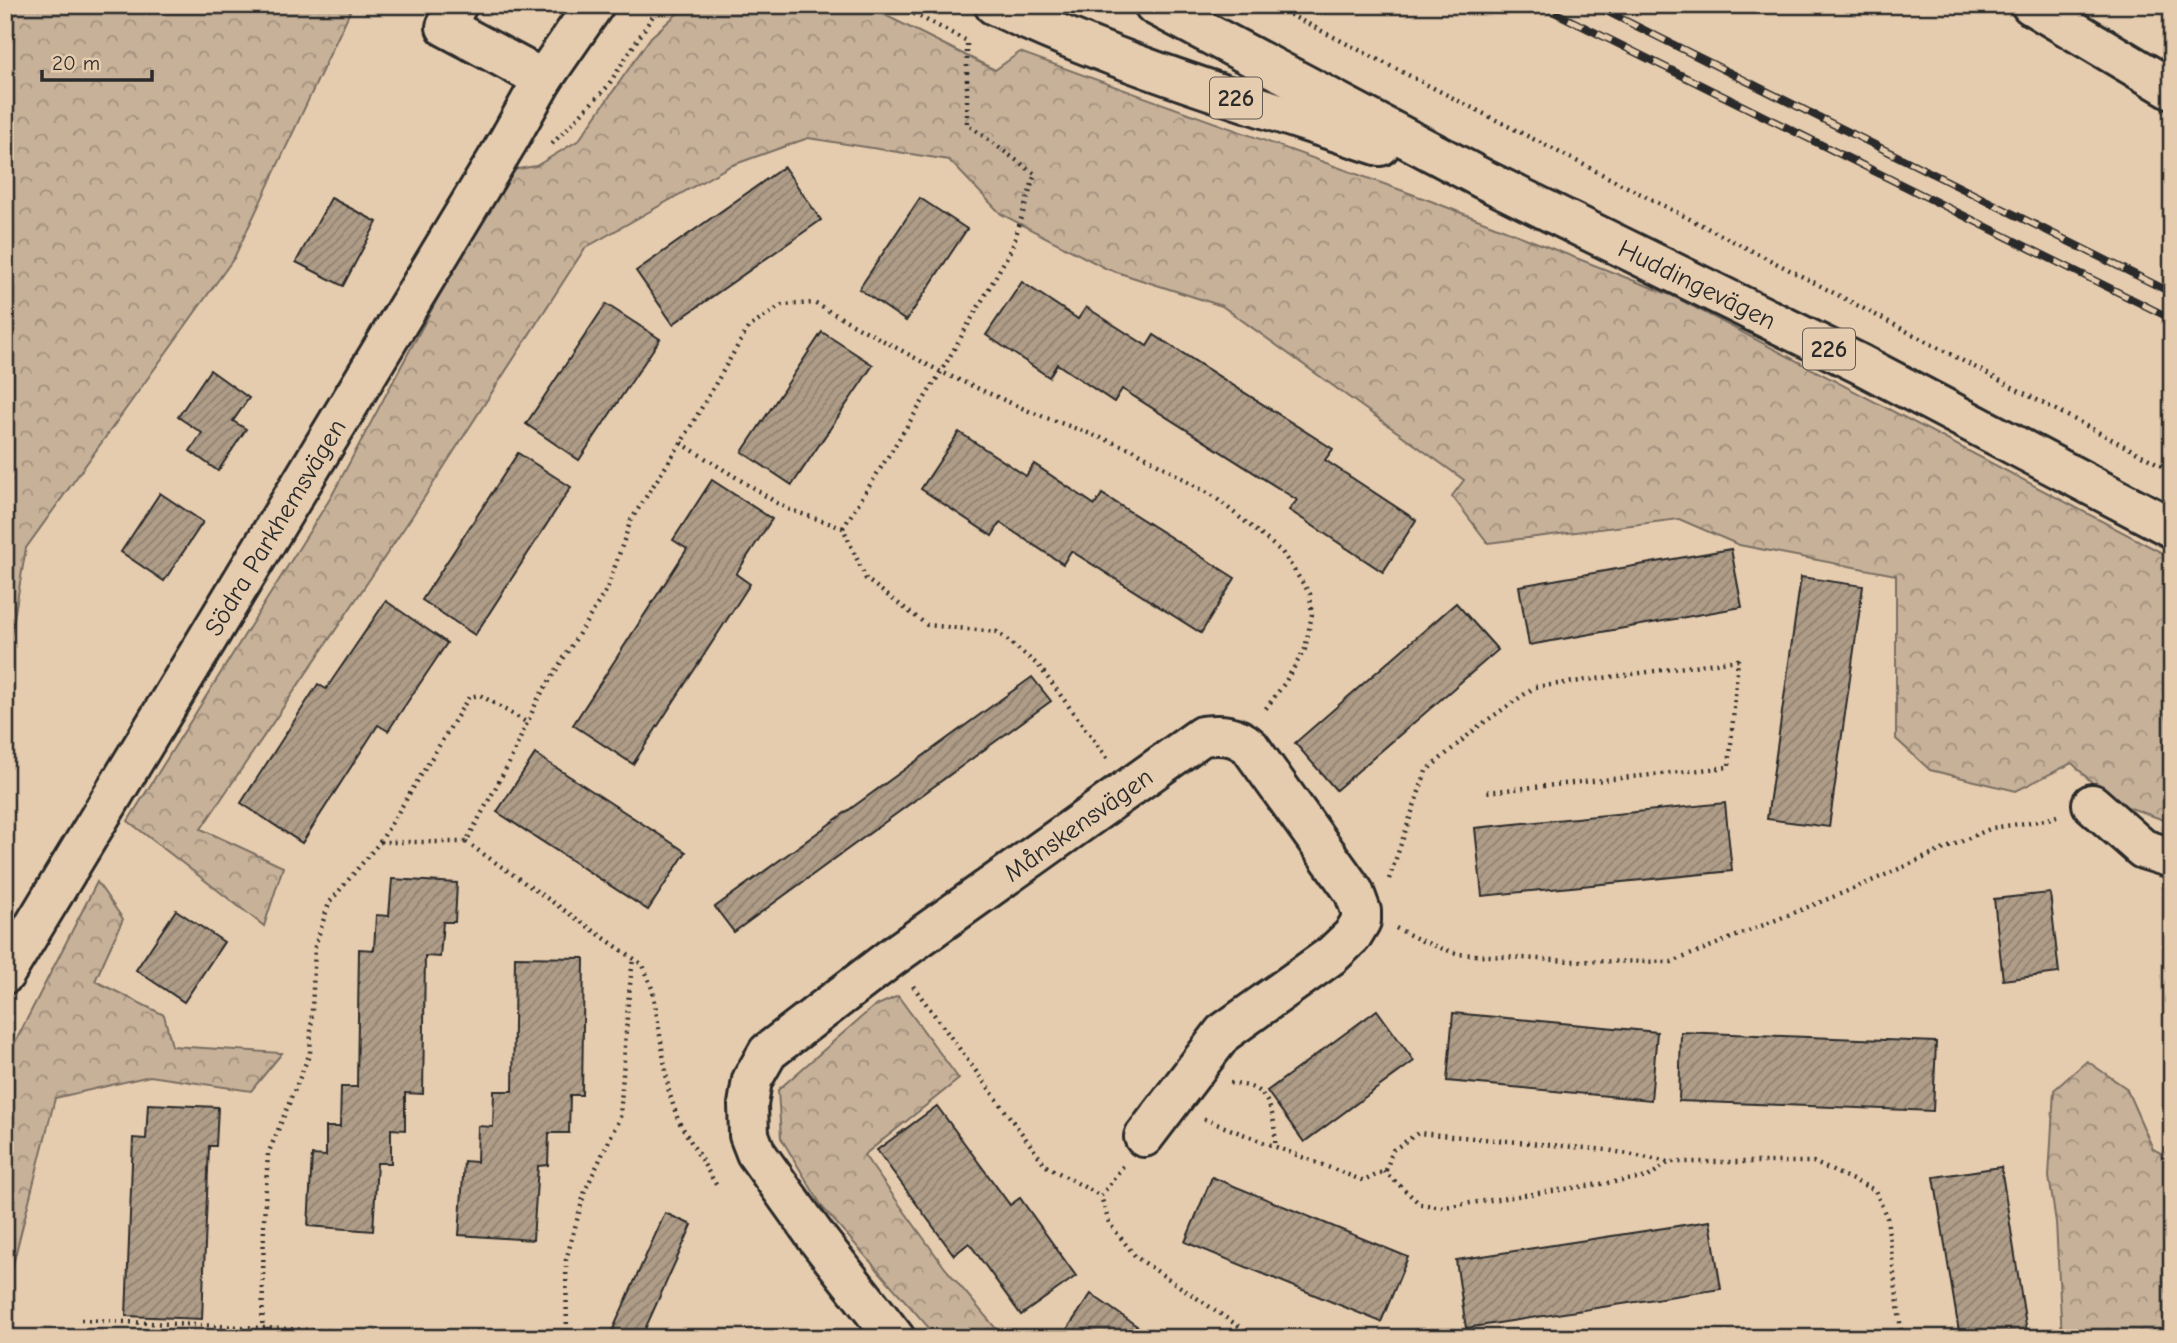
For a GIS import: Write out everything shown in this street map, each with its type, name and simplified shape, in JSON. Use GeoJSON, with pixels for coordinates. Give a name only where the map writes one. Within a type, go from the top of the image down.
{"type":"FeatureCollection","features":[{"type":"Feature","properties":{"kind":"street"},"geometry":{"type":"LineString","coordinates":[[457,5],[446,27],[542,79]]}},
{"type":"Feature","properties":{"kind":"street","name":"Södra Parkhemsvägen"},"geometry":{"type":"LineString","coordinates":[[5,974],[508,141],[542,79],[574,5]]}},
{"type":"Feature","properties":{"kind":"street","name":"Södra Parkhemsvägen"},"geometry":{"type":"LineString","coordinates":[[542,79],[594,5]]}},
{"type":"Feature","properties":{"kind":"street","name":"Huddingevägen"},"geometry":{"type":"LineString","coordinates":[[995,5],[1043,28],[1182,81],[1483,179]]}},
{"type":"Feature","properties":{"kind":"street","name":"Huddingevägen"},"geometry":{"type":"LineString","coordinates":[[1154,5],[1483,179],[1860,364],[2172,528]]}},
{"type":"Feature","properties":{"kind":"street"},"geometry":{"type":"LineString","coordinates":[[2031,5],[2172,89]]}},
{"type":"Feature","properties":{"kind":"street","name":"Månskensvägen"},"geometry":{"type":"LineString","coordinates":[[895,1338],[816,1237],[756,1153],[749,1135],[748,1105],[752,1080],[768,1052],[891,957],[1202,736],[1221,734],[1243,741]]}},
{"type":"Feature","properties":{"kind":"street"},"geometry":{"type":"LineString","coordinates":[[1144,1137],[1223,1033],[1332,955],[1352,936],[1362,921],[1354,892],[1243,741]]}},
{"type":"Feature","properties":{"kind":"street"},"geometry":{"type":"LineString","coordinates":[[2092,804],[2143,849],[2172,858]]}},
{"type":"Feature","properties":{"kind":"path"},"geometry":{"type":"LineString","coordinates":[[843,528],[941,372],[1012,248],[1034,174],[967,124],[967,41],[897,5]]}},
{"type":"Feature","properties":{"kind":"path"},"geometry":{"type":"LineString","coordinates":[[1271,5],[1766,258],[2172,471]]}},
{"type":"Feature","properties":{"kind":"path"},"geometry":{"type":"LineString","coordinates":[[466,842],[509,763],[538,699],[607,589],[631,520],[681,443],[748,328],[782,305],[814,303],[941,372],[1031,412],[1134,450],[1216,498],[1282,552],[1310,594],[1312,614],[1305,649],[1284,684],[1243,741]]}},
{"type":"Feature","properties":{"kind":"path"},"geometry":{"type":"LineString","coordinates":[[681,443],[785,508],[843,528],[866,579],[927,625],[997,632],[1039,666],[1129,786]]}},
{"type":"Feature","properties":{"kind":"path"},"geometry":{"type":"LineString","coordinates":[[1486,792],[1729,767],[1738,660],[1535,687],[1479,726],[1426,771],[1390,877],[1361,911],[1424,942],[1458,954],[1570,961],[1672,962],[1860,886],[1992,828],[2045,820],[2092,804]]}},
{"type":"Feature","properties":{"kind":"path"},"geometry":{"type":"LineString","coordinates":[[262,1338],[268,1154],[310,1053],[315,946],[329,903],[380,842],[469,697],[480,695],[526,722]]}},
{"type":"Feature","properties":{"kind":"path"},"geometry":{"type":"LineString","coordinates":[[380,842],[466,842],[643,965],[653,991],[669,1093],[678,1121],[718,1188]]}},
{"type":"Feature","properties":{"kind":"path"},"geometry":{"type":"LineString","coordinates":[[567,1338],[566,1260],[585,1191],[620,1117],[633,957]]}},
{"type":"Feature","properties":{"kind":"path"},"geometry":{"type":"LineString","coordinates":[[891,957],[1046,1167],[1101,1196],[1109,1223],[1136,1257],[1256,1338]]}},
{"type":"Feature","properties":{"kind":"path"},"geometry":{"type":"LineString","coordinates":[[1223,1081],[1253,1088],[1262,1094],[1270,1108],[1276,1132],[1275,1147]]}},
{"type":"Feature","properties":{"kind":"path"},"geometry":{"type":"LineString","coordinates":[[1169,1103],[1364,1181],[1386,1170],[1393,1150],[1418,1133],[1607,1150],[1669,1162],[1812,1162],[1875,1190],[1888,1218],[1902,1338]]}},
{"type":"Feature","properties":{"kind":"path"},"geometry":{"type":"LineString","coordinates":[[1101,1196],[1144,1137]]}},
{"type":"Feature","properties":{"kind":"path"},"geometry":{"type":"LineString","coordinates":[[1384,1170],[1420,1204],[1443,1207],[1648,1177],[1669,1162]]}},
{"type":"Feature","properties":{"kind":"path"},"geometry":{"type":"LineString","coordinates":[[81,1320],[491,1338]]}},
{"type":"Feature","properties":{"kind":"green space"},"geometry":{"type":"Polygon","coordinates":[[[5,5],[353,5],[234,258],[26,548],[5,671],[5,5]]]}},
{"type":"Feature","properties":{"kind":"green space"},"geometry":{"type":"Polygon","coordinates":[[[687,5],[865,5],[995,70],[1020,52],[1431,201],[1673,296],[2172,558],[2172,823],[2111,801],[2072,763],[2016,791],[1930,770],[1896,739],[1896,575],[1739,545],[1679,519],[1488,543],[1452,496],[1464,480],[1222,306],[1107,269],[1001,214],[949,160],[808,138],[730,166],[585,248],[411,518],[201,829],[283,867],[264,926],[128,821],[331,497],[506,171],[536,166],[579,140],[651,37],[687,5]]]}},
{"type":"Feature","properties":{"kind":"green space"},"geometry":{"type":"Polygon","coordinates":[[[97,882],[123,919],[95,981],[164,1015],[172,1046],[282,1053],[251,1091],[150,1076],[55,1098],[5,1296],[5,1062],[97,882]]]}},
{"type":"Feature","properties":{"kind":"green space"},"geometry":{"type":"Polygon","coordinates":[[[898,996],[959,1079],[864,1155],[945,1268],[998,1331],[998,1338],[935,1338],[823,1208],[781,1138],[778,1090],[873,1007],[898,996]]]}},
{"type":"Feature","properties":{"kind":"green space"},"geometry":{"type":"Polygon","coordinates":[[[2087,1061],[2126,1088],[2153,1149],[2172,1159],[2172,1338],[2062,1338],[2056,1222],[2049,1177],[2054,1090],[2087,1061]]]}},
{"type":"Feature","properties":{"kind":"building"},"geometry":{"type":"Polygon","coordinates":[[[784,167],[821,220],[673,324],[636,271],[784,167]]]}},
{"type":"Feature","properties":{"kind":"building"},"geometry":{"type":"Polygon","coordinates":[[[331,198],[377,222],[343,286],[296,262],[331,198]]]}},
{"type":"Feature","properties":{"kind":"building"},"geometry":{"type":"Polygon","coordinates":[[[920,198],[967,229],[906,321],[859,289],[920,198]]]}},
{"type":"Feature","properties":{"kind":"building"},"geometry":{"type":"Polygon","coordinates":[[[1022,282],[1078,319],[1086,307],[1147,346],[1154,335],[1333,449],[1325,460],[1416,520],[1383,572],[1289,510],[1297,500],[1122,389],[1114,402],[1057,364],[1049,377],[986,335],[1022,282]]]}},
{"type":"Feature","properties":{"kind":"building"},"geometry":{"type":"Polygon","coordinates":[[[606,304],[660,339],[579,460],[526,424],[606,304]]]}},
{"type":"Feature","properties":{"kind":"building"},"geometry":{"type":"Polygon","coordinates":[[[822,332],[873,365],[792,485],[742,452],[822,332]]]}},
{"type":"Feature","properties":{"kind":"building"},"geometry":{"type":"Polygon","coordinates":[[[210,370],[249,398],[233,421],[246,429],[218,471],[190,451],[202,433],[178,417],[210,370]]]}},
{"type":"Feature","properties":{"kind":"building"},"geometry":{"type":"Polygon","coordinates":[[[959,432],[1026,476],[1034,464],[1095,505],[1102,494],[1235,578],[1201,633],[1071,551],[1063,564],[1000,523],[992,536],[921,489],[959,432]]]}},
{"type":"Feature","properties":{"kind":"building"},"geometry":{"type":"Polygon","coordinates":[[[518,453],[571,487],[475,635],[422,600],[518,453]]]}},
{"type":"Feature","properties":{"kind":"building"},"geometry":{"type":"Polygon","coordinates":[[[712,480],[772,519],[736,574],[750,584],[633,764],[573,725],[687,549],[673,540],[712,480]]]}},
{"type":"Feature","properties":{"kind":"building"},"geometry":{"type":"Polygon","coordinates":[[[160,493],[203,522],[164,581],[121,552],[160,493]]]}},
{"type":"Feature","properties":{"kind":"building"},"geometry":{"type":"Polygon","coordinates":[[[1731,549],[1742,607],[1529,645],[1519,586],[1731,549]]]}},
{"type":"Feature","properties":{"kind":"building"},"geometry":{"type":"Polygon","coordinates":[[[1801,577],[1863,586],[1829,827],[1767,819],[1801,577]]]}},
{"type":"Feature","properties":{"kind":"building"},"geometry":{"type":"Polygon","coordinates":[[[386,601],[447,643],[388,731],[378,725],[302,843],[241,803],[318,684],[326,689],[386,601]]]}},
{"type":"Feature","properties":{"kind":"building"},"geometry":{"type":"Polygon","coordinates":[[[1456,603],[1498,650],[1336,790],[1295,743],[1456,603]]]}},
{"type":"Feature","properties":{"kind":"building"},"geometry":{"type":"Polygon","coordinates":[[[1032,677],[1051,701],[734,932],[715,907],[1032,677]]]}},
{"type":"Feature","properties":{"kind":"building"},"geometry":{"type":"Polygon","coordinates":[[[535,754],[686,852],[648,910],[497,812],[535,754]]]}},
{"type":"Feature","properties":{"kind":"building"},"geometry":{"type":"Polygon","coordinates":[[[1725,803],[1732,871],[1482,896],[1475,828],[1725,803]]]}},
{"type":"Feature","properties":{"kind":"building"},"geometry":{"type":"Polygon","coordinates":[[[392,879],[457,883],[455,922],[443,922],[440,957],[425,956],[423,1094],[405,1093],[405,1130],[391,1129],[391,1163],[377,1163],[373,1231],[308,1226],[312,1155],[326,1156],[326,1127],[340,1127],[341,1087],[357,1087],[359,949],[374,950],[376,915],[389,916],[392,879]]]}},
{"type":"Feature","properties":{"kind":"building"},"geometry":{"type":"Polygon","coordinates":[[[2050,893],[2059,973],[2003,980],[1994,899],[2050,893]]]}},
{"type":"Feature","properties":{"kind":"building"},"geometry":{"type":"Polygon","coordinates":[[[176,910],[224,942],[184,1002],[136,970],[176,910]]]}},
{"type":"Feature","properties":{"kind":"building"},"geometry":{"type":"Polygon","coordinates":[[[515,957],[584,958],[582,1095],[570,1095],[569,1133],[549,1133],[548,1165],[538,1166],[533,1240],[459,1235],[464,1161],[477,1162],[478,1126],[493,1127],[494,1091],[513,1091],[515,957]]]}},
{"type":"Feature","properties":{"kind":"building"},"geometry":{"type":"Polygon","coordinates":[[[1377,1010],[1414,1061],[1304,1142],[1267,1091],[1377,1010]]]}},
{"type":"Feature","properties":{"kind":"building"},"geometry":{"type":"Polygon","coordinates":[[[1453,1013],[1657,1032],[1651,1100],[1447,1081],[1453,1013]]]}},
{"type":"Feature","properties":{"kind":"building"},"geometry":{"type":"Polygon","coordinates":[[[1681,1032],[1936,1042],[1933,1111],[1679,1101],[1681,1032]]]}},
{"type":"Feature","properties":{"kind":"building"},"geometry":{"type":"Polygon","coordinates":[[[148,1104],[218,1107],[216,1146],[209,1146],[202,1319],[126,1316],[133,1138],[146,1139],[148,1104]]]}},
{"type":"Feature","properties":{"kind":"building"},"geometry":{"type":"Polygon","coordinates":[[[937,1106],[1010,1205],[1020,1198],[1076,1276],[1021,1315],[969,1243],[954,1255],[877,1150],[937,1106]]]}},
{"type":"Feature","properties":{"kind":"building"},"geometry":{"type":"Polygon","coordinates":[[[2001,1167],[2028,1338],[1960,1338],[1934,1177],[2001,1167]]]}},
{"type":"Feature","properties":{"kind":"building"},"geometry":{"type":"Polygon","coordinates":[[[1212,1177],[1408,1257],[1381,1322],[1185,1242],[1212,1177]]]}},
{"type":"Feature","properties":{"kind":"building"},"geometry":{"type":"Polygon","coordinates":[[[665,1213],[692,1225],[641,1338],[609,1338],[665,1213]]]}},
{"type":"Feature","properties":{"kind":"building"},"geometry":{"type":"Polygon","coordinates":[[[1710,1221],[1721,1289],[1466,1328],[1456,1260],[1710,1221]]]}},
{"type":"Feature","properties":{"kind":"building"},"geometry":{"type":"Polygon","coordinates":[[[1091,1294],[1154,1338],[1061,1338],[1091,1294]]]}},
{"type":"Feature","properties":{"kind":"railway"},"geometry":{"type":"LineString","coordinates":[[1540,5],[2172,319]]}},
{"type":"Feature","properties":{"kind":"railway"},"geometry":{"type":"LineString","coordinates":[[1594,5],[2172,293]]}}]}
